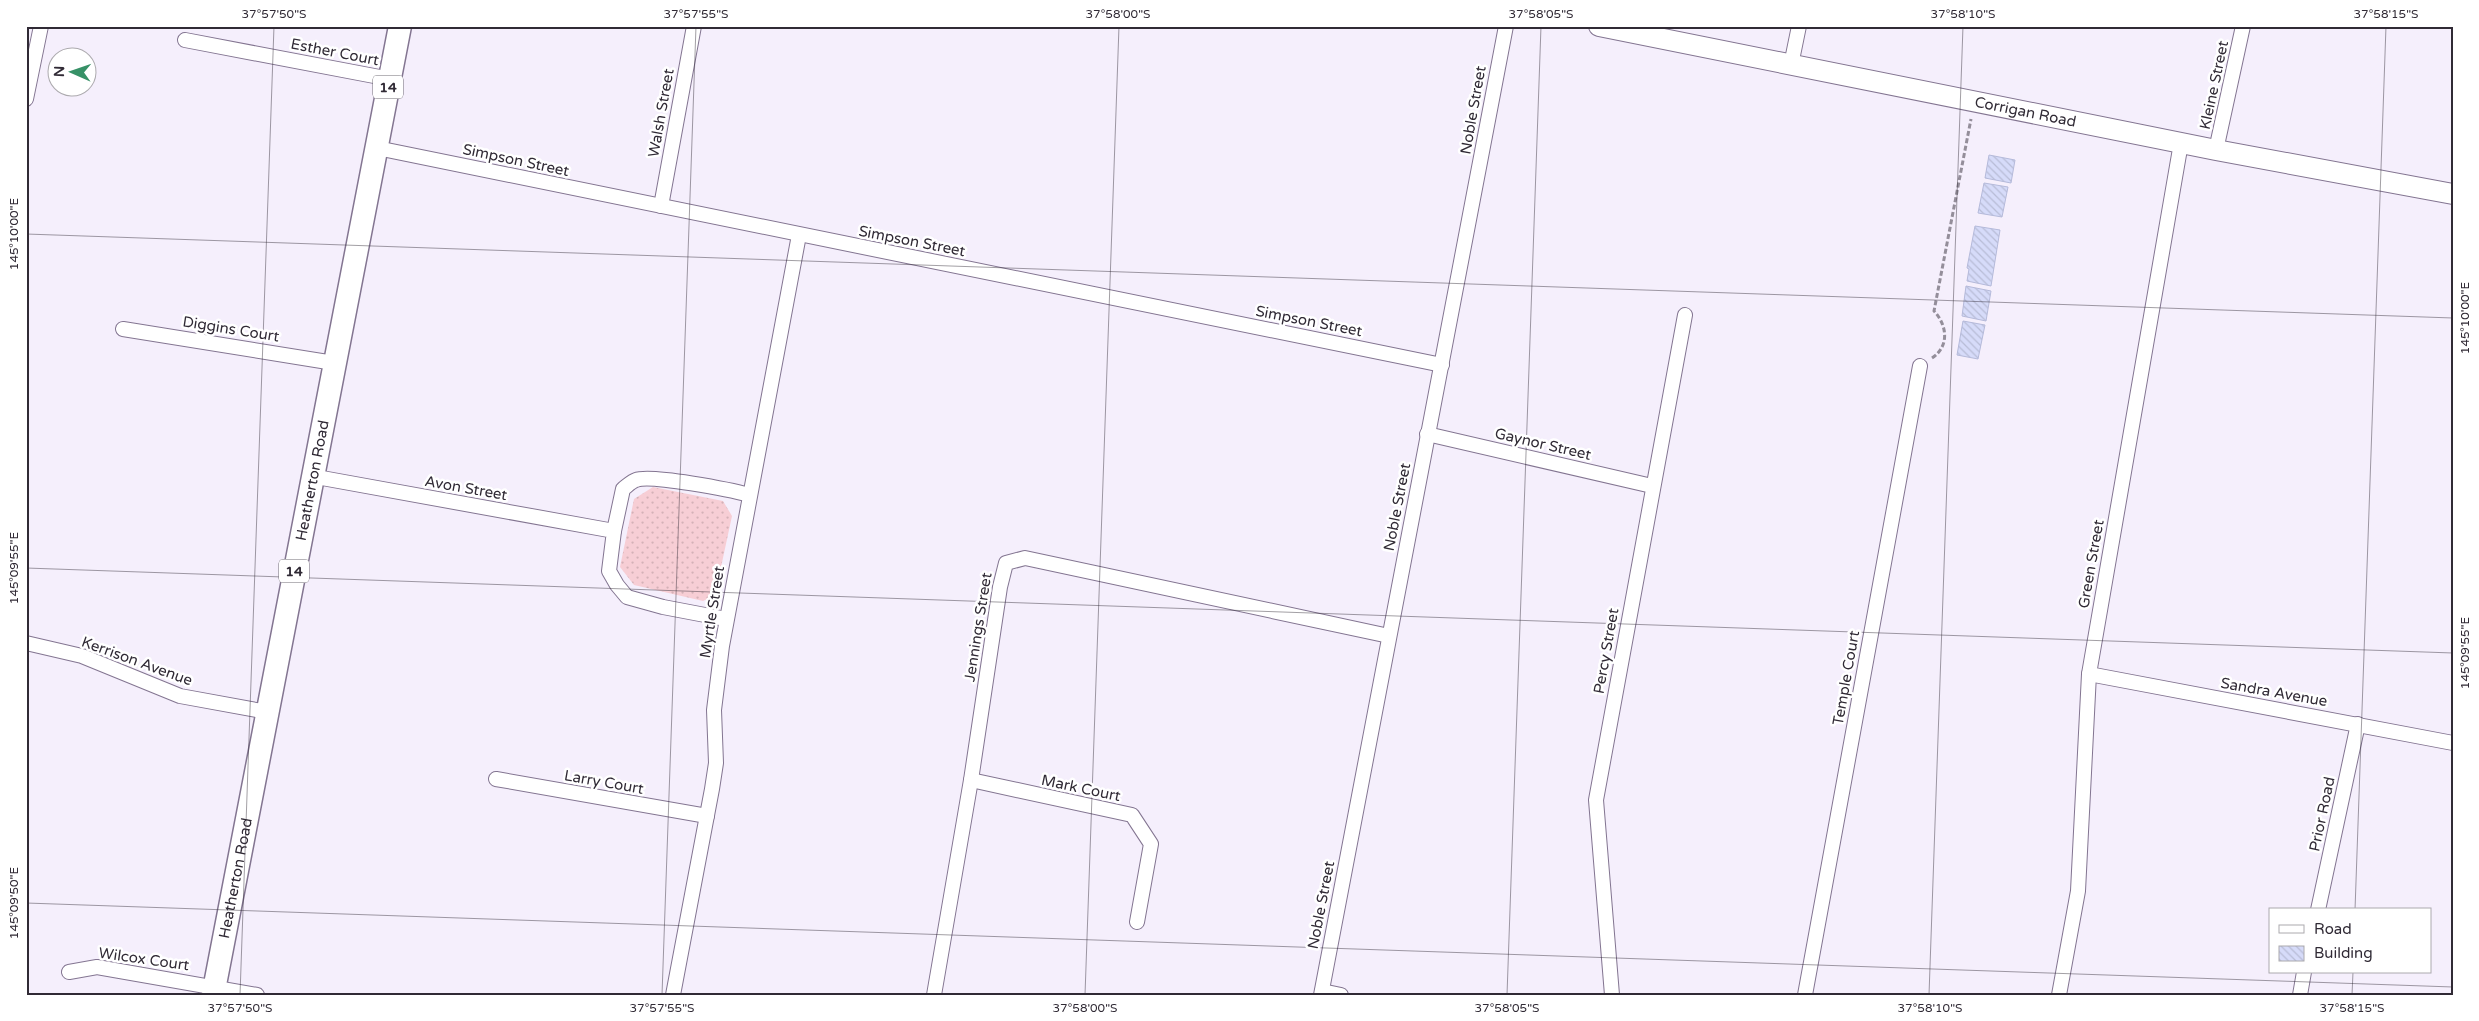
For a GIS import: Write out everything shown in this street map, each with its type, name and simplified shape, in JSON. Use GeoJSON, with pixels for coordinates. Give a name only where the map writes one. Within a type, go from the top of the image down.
{"type":"FeatureCollection","features":[{"type":"Feature","properties":{"kind":"main road","name":"Heatherton Road"},"geometry":{"type":"LineString","coordinates":[[214,990],[311,476],[400,26]]}},
{"type":"Feature","properties":{"kind":"main road","name":"Corrigan Road"},"geometry":{"type":"LineString","coordinates":[[1599,26],[2216,150],[2453,194]]}},
{"type":"Feature","properties":{"kind":"street"},"geometry":{"type":"LineString","coordinates":[[26,99],[30,64],[41,26]]}},
{"type":"Feature","properties":{"kind":"street","name":"Walsh Street"},"geometry":{"type":"LineString","coordinates":[[661,206],[694,26]]}},
{"type":"Feature","properties":{"kind":"street","name":"Noble Street"},"geometry":{"type":"LineString","coordinates":[[1321,993],[1506,26]]}},
{"type":"Feature","properties":{"kind":"street"},"geometry":{"type":"LineString","coordinates":[[1791,65],[1799,26]]}},
{"type":"Feature","properties":{"kind":"street","name":"Kleine Street"},"geometry":{"type":"LineString","coordinates":[[2216,150],[2242,26]]}},
{"type":"Feature","properties":{"kind":"street","name":"Esther Court"},"geometry":{"type":"LineString","coordinates":[[185,40],[390,79]]}},
{"type":"Feature","properties":{"kind":"street","name":"Green Street"},"geometry":{"type":"LineString","coordinates":[[2059,995],[2078,891],[2089,674],[2181,142]]}},
{"type":"Feature","properties":{"kind":"street","name":"Simpson Street"},"geometry":{"type":"LineString","coordinates":[[377,148],[1442,365]]}},
{"type":"Feature","properties":{"kind":"street","name":"Myrtle Street"},"geometry":{"type":"LineString","coordinates":[[673,995],[716,763],[714,710],[726,619],[799,235]]}},
{"type":"Feature","properties":{"kind":"street","name":"Percy Street"},"geometry":{"type":"LineString","coordinates":[[1612,995],[1596,800],[1652,486],[1685,315]]}},
{"type":"Feature","properties":{"kind":"street","name":"Diggins Court"},"geometry":{"type":"LineString","coordinates":[[123,328],[334,363]]}},
{"type":"Feature","properties":{"kind":"street","name":"Temple Court"},"geometry":{"type":"LineString","coordinates":[[1805,995],[1920,366]]}},
{"type":"Feature","properties":{"kind":"street","name":"Gaynor Street"},"geometry":{"type":"LineString","coordinates":[[1427,434],[1652,486]]}},
{"type":"Feature","properties":{"kind":"street","name":"Avon Street"},"geometry":{"type":"LineString","coordinates":[[311,476],[614,531]]}},
{"type":"Feature","properties":{"kind":"street"},"geometry":{"type":"LineString","coordinates":[[726,619],[662,607],[627,597],[609,571],[614,531],[623,489],[636,479],[653,479],[720,487],[749,495]]}},
{"type":"Feature","properties":{"kind":"street","name":"Jennings Street"},"geometry":{"type":"LineString","coordinates":[[934,995],[971,780],[1000,587],[1006,563],[1025,558],[1389,636]]}},
{"type":"Feature","properties":{"kind":"street","name":"Kerrison Avenue"},"geometry":{"type":"LineString","coordinates":[[26,643],[82,656],[180,696],[267,712]]}},
{"type":"Feature","properties":{"kind":"street","name":"Sandra Avenue"},"geometry":{"type":"LineString","coordinates":[[2089,674],[2453,743]]}},
{"type":"Feature","properties":{"kind":"street","name":"Prior Road"},"geometry":{"type":"LineString","coordinates":[[2318,908],[2358,724]]}},
{"type":"Feature","properties":{"kind":"street","name":"Larry Court"},"geometry":{"type":"LineString","coordinates":[[496,780],[707,816]]}},
{"type":"Feature","properties":{"kind":"street","name":"Mark Court"},"geometry":{"type":"LineString","coordinates":[[971,780],[1132,815],[1151,844],[1137,922]]}},
{"type":"Feature","properties":{"kind":"street","name":"Wilcox Court"},"geometry":{"type":"LineString","coordinates":[[69,972],[97,967],[214,990],[256,995]]}},
{"type":"Feature","properties":{"kind":"street"},"geometry":{"type":"LineString","coordinates":[[2300,995],[2304,974]]}},
{"type":"Feature","properties":{"kind":"street"},"geometry":{"type":"LineString","coordinates":[[1321,993],[1341,995]]}},
{"type":"Feature","properties":{"kind":"path"},"geometry":{"type":"LineString","coordinates":[[1920,366],[1938,354],[1945,336],[1942,321],[1934,311],[1974,101]]}},
{"type":"Feature","properties":{"kind":"shaded area"},"geometry":{"type":"Polygon","coordinates":[[[653,487],[723,501],[732,516],[715,595],[703,601],[634,585],[620,567],[634,499],[653,487]]]}},
{"type":"Feature","properties":{"kind":"building"},"geometry":{"type":"Polygon","coordinates":[[[1989,155],[2015,160],[2011,183],[1985,178],[1989,155]]]}},
{"type":"Feature","properties":{"kind":"building"},"geometry":{"type":"Polygon","coordinates":[[[1984,183],[2008,187],[2002,217],[1978,213],[1984,183]]]}},
{"type":"Feature","properties":{"kind":"building"},"geometry":{"type":"Polygon","coordinates":[[[1975,226],[2000,230],[1991,286],[1967,281],[1969,269],[1967,268],[1975,226]]]}},
{"type":"Feature","properties":{"kind":"building"},"geometry":{"type":"Polygon","coordinates":[[[1966,286],[1991,291],[1986,321],[1962,316],[1966,286]]]}},
{"type":"Feature","properties":{"kind":"building"},"geometry":{"type":"Polygon","coordinates":[[[1963,321],[1985,325],[1978,359],[1957,355],[1963,321]]]}}]}
